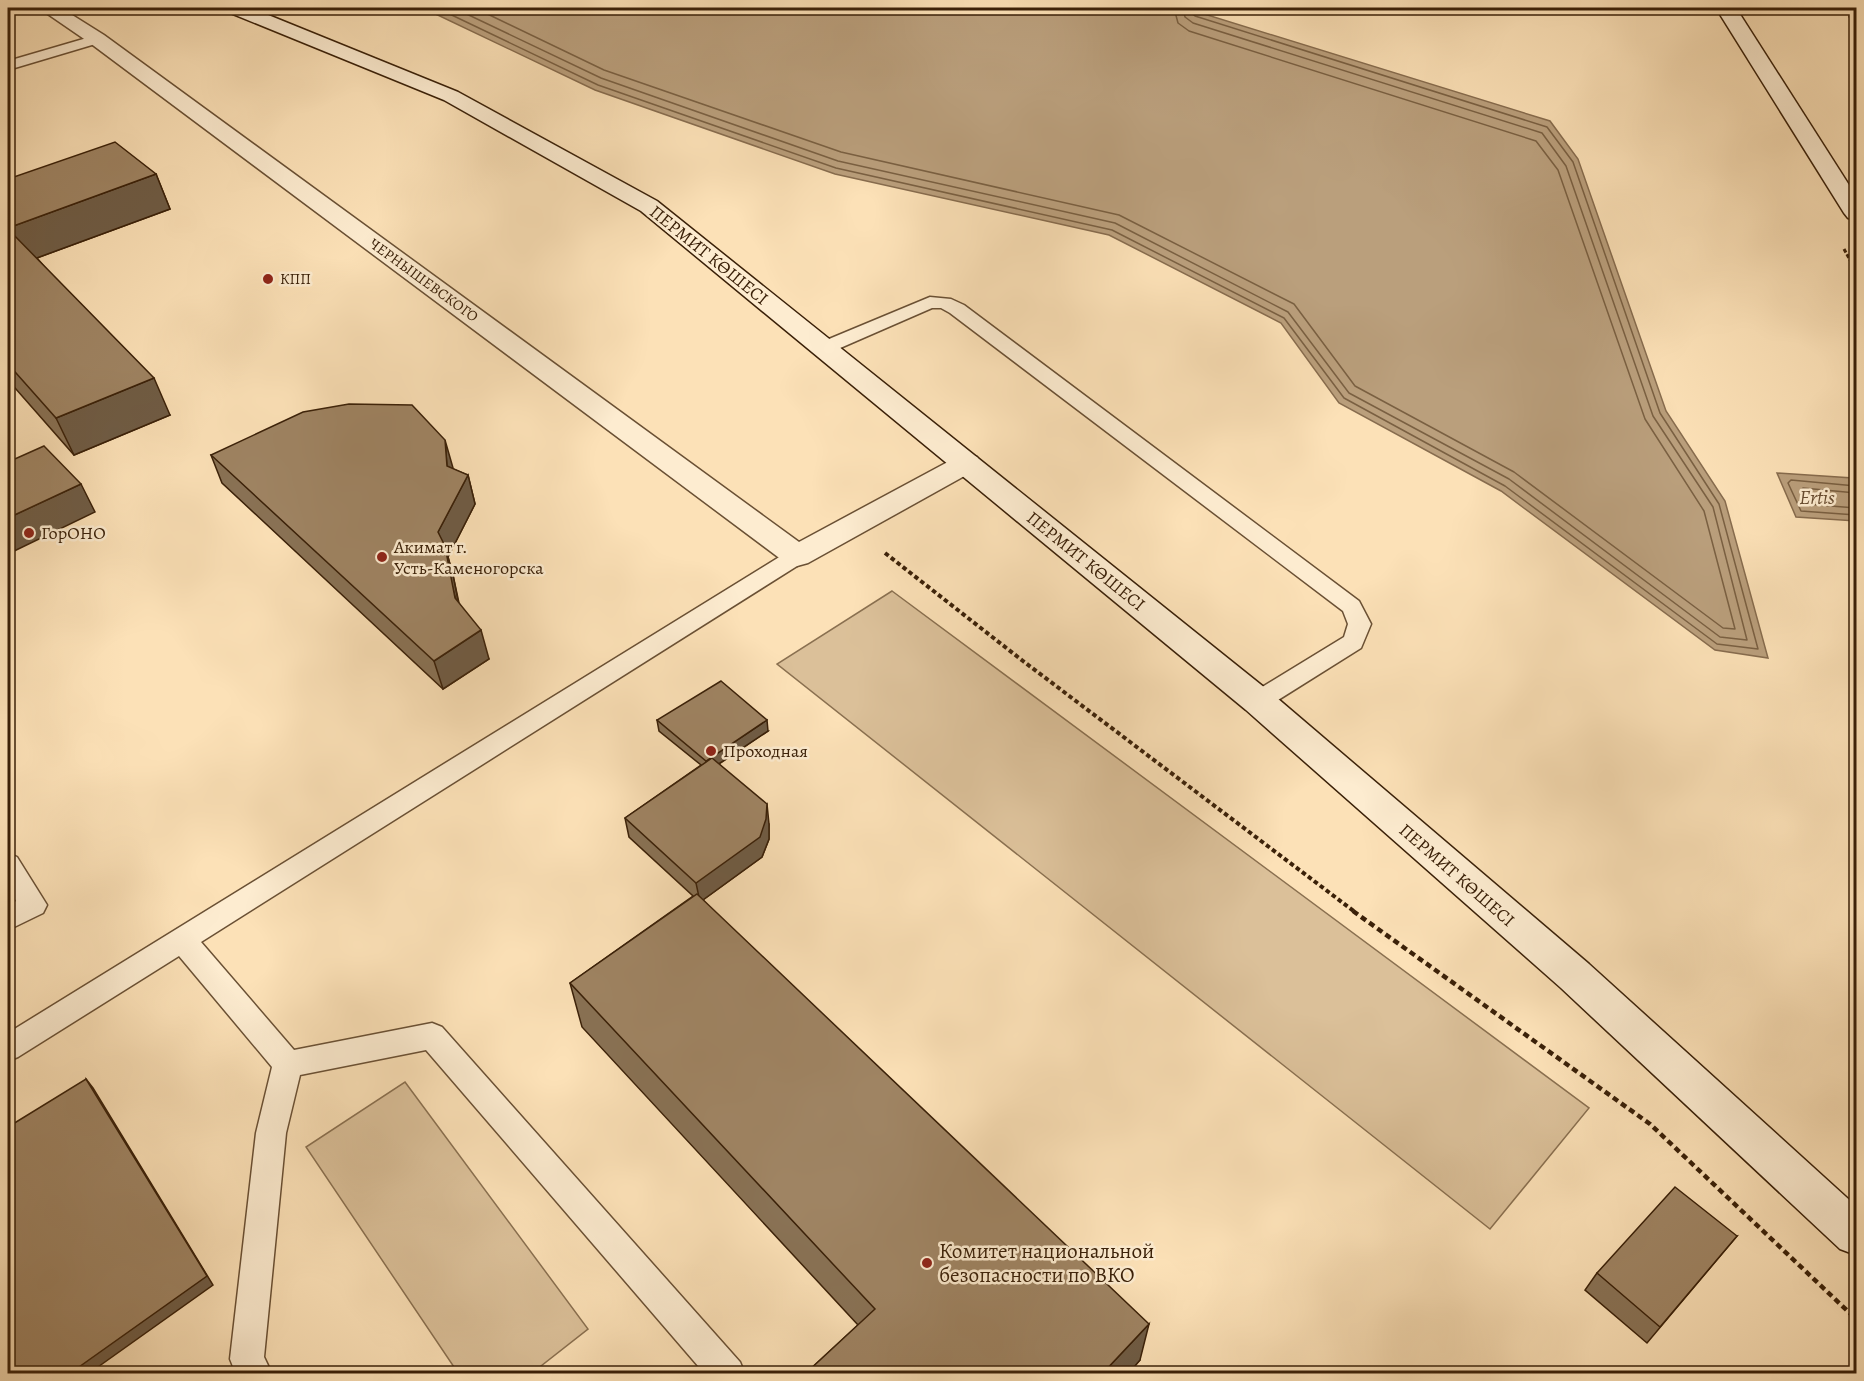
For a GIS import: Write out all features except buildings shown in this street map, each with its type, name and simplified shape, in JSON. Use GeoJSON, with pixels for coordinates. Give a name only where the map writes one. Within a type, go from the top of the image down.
{"type":"FeatureCollection","features":[{"type":"Feature","properties":{"kind":"main road","name":"ЧЕРНЫШЕВСКОГО"},"geometry":{"type":"LineString","coordinates":[[49,8],[96,39],[797,556]]}},
{"type":"Feature","properties":{"kind":"main road","name":"ПЕРМИТ КӨШЕСІ"},"geometry":{"type":"LineString","coordinates":[[235,8],[451,96],[649,206],[1258,701],[1575,976],[1857,1234]]}},
{"type":"Feature","properties":{"kind":"main road"},"geometry":{"type":"LineString","coordinates":[[1726,8],[1857,213]]}},
{"type":"Feature","properties":{"kind":"main road"},"geometry":{"type":"LineString","coordinates":[[797,556],[967,463]]}},
{"type":"Feature","properties":{"kind":"lane"},"geometry":{"type":"LineString","coordinates":[[8,66],[96,39]]}},
{"type":"Feature","properties":{"kind":"lane"},"geometry":{"type":"LineString","coordinates":[[824,348],[930,302],[945,303],[957,309],[1351,606],[1359,618],[1360,628],[1353,642],[1258,701]]}},
{"type":"Feature","properties":{"kind":"lane"},"geometry":{"type":"LineString","coordinates":[[8,1048],[797,556]]}},
{"type":"Feature","properties":{"kind":"lane"},"geometry":{"type":"LineString","coordinates":[[8,864],[33,905],[8,919]]}},
{"type":"Feature","properties":{"kind":"lane"},"geometry":{"type":"LineString","coordinates":[[182,939],[288,1064]]}},
{"type":"Feature","properties":{"kind":"lane"},"geometry":{"type":"LineString","coordinates":[[288,1064],[432,1036],[728,1374]]}},
{"type":"Feature","properties":{"kind":"lane"},"geometry":{"type":"LineString","coordinates":[[255,1374],[247,1359],[248,1347],[271,1134],[288,1064]]}},
{"type":"Feature","properties":{"kind":"path"},"geometry":{"type":"LineString","coordinates":[[1843,8],[1857,26]]}},
{"type":"Feature","properties":{"kind":"path"},"geometry":{"type":"LineString","coordinates":[[879,548],[1389,938],[1650,1124],[1857,1319]]}},
{"type":"Feature","properties":{"kind":"shaded area"},"geometry":{"type":"Polygon","coordinates":[[[892,591],[1589,1108],[1490,1229],[777,664],[892,591]]]}},
{"type":"Feature","properties":{"kind":"shaded area"},"geometry":{"type":"Polygon","coordinates":[[[405,1082],[588,1329],[532,1373],[458,1373],[306,1147],[405,1082]]]}},
{"type":"Feature","properties":{"kind":"water"},"geometry":{"type":"Polygon","coordinates":[[[423,8],[1185,8],[1550,121],[1578,159],[1666,411],[1725,501],[1768,658],[1715,650],[1501,491],[1339,403],[1281,323],[1109,235],[835,174],[595,90],[423,8]]]}},
{"type":"Feature","properties":{"kind":"water","name":"Ertis"},"geometry":{"type":"Polygon","coordinates":[[[1777,473],[1853,478],[1856,485],[1856,521],[1796,517],[1777,473]]]}},
{"type":"Feature","properties":{"kind":"place","name":"КПП"},"geometry":{"type":"Point","coordinates":[268,279]}},
{"type":"Feature","properties":{"kind":"place","name":"ГорОНО"},"geometry":{"type":"Point","coordinates":[29,533]}},
{"type":"Feature","properties":{"kind":"place","name":"Акимат г. Усть-Каменогорска"},"geometry":{"type":"Point","coordinates":[382,557]}},
{"type":"Feature","properties":{"kind":"place","name":"Проходная"},"geometry":{"type":"Point","coordinates":[711,751]}},
{"type":"Feature","properties":{"kind":"place","name":"Комитет национальной безопасности по ВКО"},"geometry":{"type":"Point","coordinates":[927,1263]}}]}
